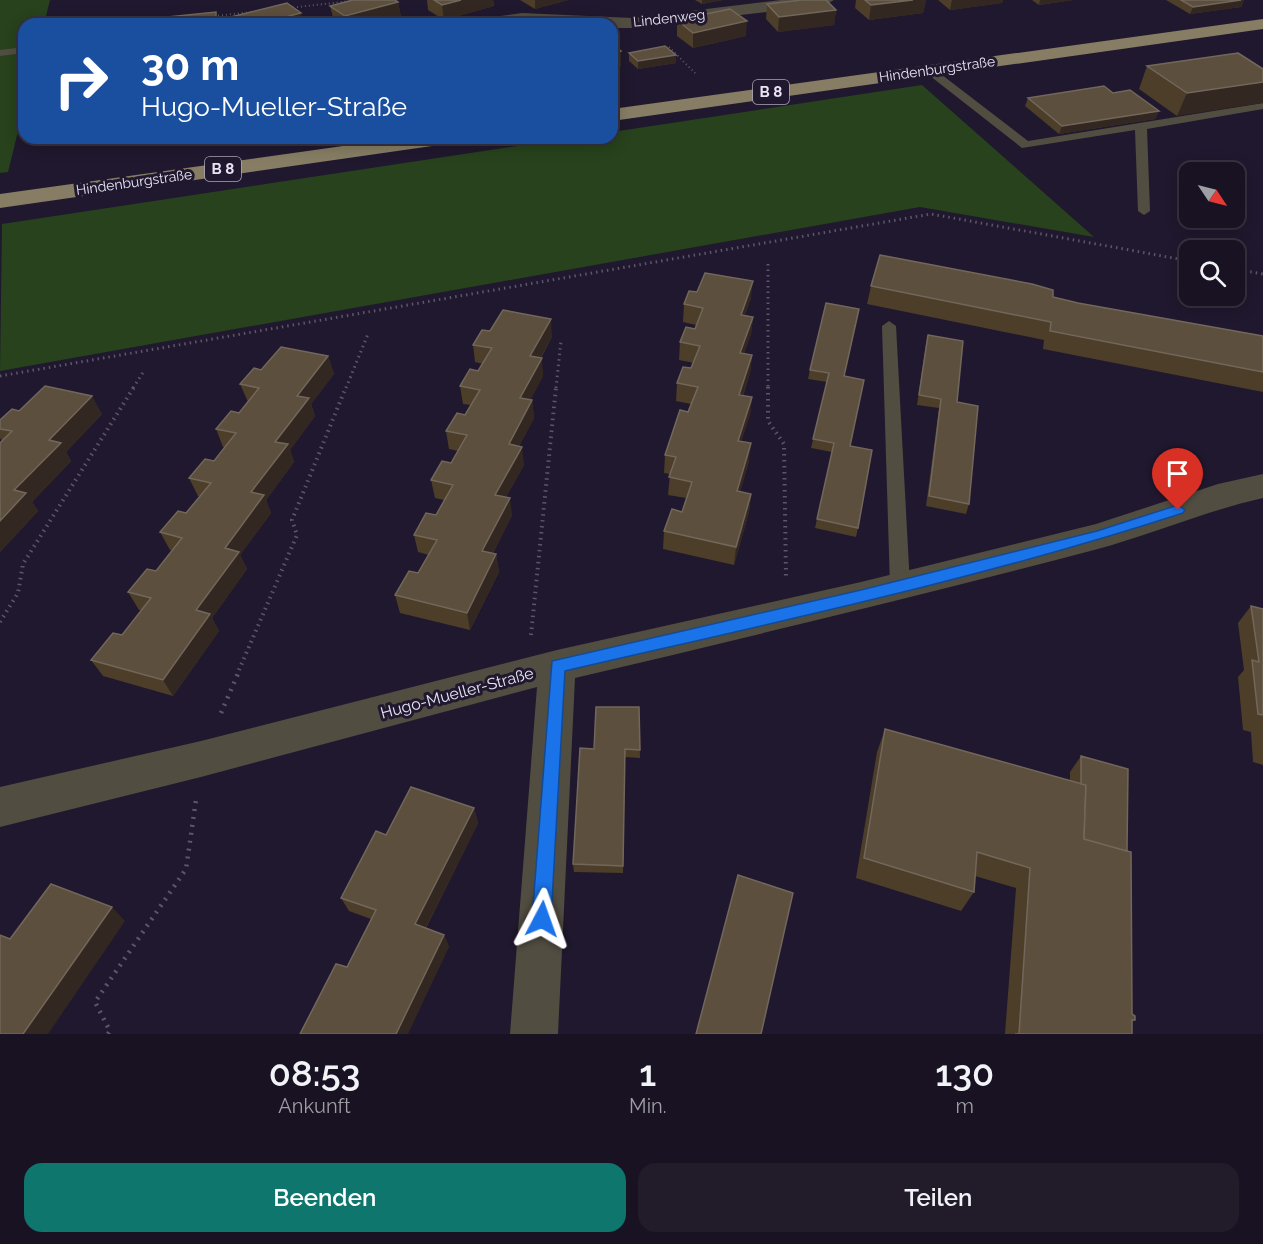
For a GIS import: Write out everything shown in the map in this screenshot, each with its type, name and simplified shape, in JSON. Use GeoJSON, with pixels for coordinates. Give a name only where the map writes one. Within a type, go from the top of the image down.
{"type":"FeatureCollection","features":[{"type":"Feature","properties":{"kind":"main road","name":"Hindenburgstraße"},"geometry":{"type":"LineString","coordinates":[[618,114],[1263,24]]}},
{"type":"Feature","properties":{"kind":"main road"},"geometry":{"type":"LineString","coordinates":[[1204,32],[1263,38]]}},
{"type":"Feature","properties":{"kind":"main road","name":"Hindenburgstraße"},"geometry":{"type":"LineString","coordinates":[[0,201],[404,144]]}},
{"type":"Feature","properties":{"kind":"street","name":"Lindenweg"},"geometry":{"type":"LineString","coordinates":[[618,22],[632,23],[825,0]]}},
{"type":"Feature","properties":{"kind":"street"},"geometry":{"type":"LineString","coordinates":[[620,8],[632,23]]}},
{"type":"Feature","properties":{"kind":"street","name":"Hugo-Mueller-Straße"},"geometry":{"type":"LineString","coordinates":[[0,807],[201,759],[542,670],[787,614],[1098,536],[1227,494],[1263,486]]}},
{"type":"Feature","properties":{"kind":"street"},"geometry":{"type":"LineString","coordinates":[[1227,494],[1263,507]]}},
{"type":"Feature","properties":{"kind":"street"},"geometry":{"type":"LineString","coordinates":[[534,1034],[542,670]]}},
{"type":"Feature","properties":{"kind":"lane"},"geometry":{"type":"LineString","coordinates":[[0,53],[18,51]]}},
{"type":"Feature","properties":{"kind":"lane"},"geometry":{"type":"LineString","coordinates":[[929,70],[1026,145],[1263,106]]}},
{"type":"Feature","properties":{"kind":"lane"},"geometry":{"type":"LineString","coordinates":[[1142,126],[1144,212]]}},
{"type":"Feature","properties":{"kind":"lane"},"geometry":{"type":"LineString","coordinates":[[889,326],[900,586]]}},
{"type":"Feature","properties":{"kind":"path"},"geometry":{"type":"LineString","coordinates":[[288,8],[360,0]]}},
{"type":"Feature","properties":{"kind":"path"},"geometry":{"type":"LineString","coordinates":[[205,17],[252,12]]}},
{"type":"Feature","properties":{"kind":"path"},"geometry":{"type":"LineString","coordinates":[[632,23],[655,32],[699,77]]}},
{"type":"Feature","properties":{"kind":"path"},"geometry":{"type":"LineString","coordinates":[[0,376],[931,214],[1179,259]]}},
{"type":"Feature","properties":{"kind":"path"},"geometry":{"type":"LineString","coordinates":[[768,264],[768,421],[784,444],[787,614]]}},
{"type":"Feature","properties":{"kind":"path"},"geometry":{"type":"LineString","coordinates":[[1245,271],[1263,274]]}},
{"type":"Feature","properties":{"kind":"path"},"geometry":{"type":"LineString","coordinates":[[108,1034],[110,1031],[94,1002],[186,869],[201,759],[297,535],[292,520],[368,334]]}},
{"type":"Feature","properties":{"kind":"path"},"geometry":{"type":"LineString","coordinates":[[542,670],[561,341]]}},
{"type":"Feature","properties":{"kind":"path"},"geometry":{"type":"LineString","coordinates":[[0,622],[18,593],[23,564],[144,371]]}},
{"type":"Feature","properties":{"kind":"green space"},"geometry":{"type":"Polygon","coordinates":[[[0,0],[50,0],[46,18],[18,18],[18,50],[0,51],[0,0]]]}},
{"type":"Feature","properties":{"kind":"green space"},"geometry":{"type":"Polygon","coordinates":[[[18,53],[18,131],[8,172],[0,173],[0,55],[18,53]]]}},
{"type":"Feature","properties":{"kind":"green space"},"geometry":{"type":"Polygon","coordinates":[[[922,85],[1094,237],[920,207],[0,371],[2,224],[530,144],[618,144],[618,131],[922,85]]]}},
{"type":"Feature","properties":{"kind":"building"},"geometry":{"type":"Polygon","coordinates":[[[353,0],[395,0],[398,2],[345,16],[330,6],[353,0]]]}},
{"type":"Feature","properties":{"kind":"building"},"geometry":{"type":"Polygon","coordinates":[[[434,0],[461,0],[442,5],[434,0]]]}},
{"type":"Feature","properties":{"kind":"building"},"geometry":{"type":"Polygon","coordinates":[[[826,0],[836,10],[779,17],[767,4],[826,0]]]}},
{"type":"Feature","properties":{"kind":"building"},"geometry":{"type":"Polygon","coordinates":[[[865,0],[913,0],[871,5],[865,0]]]}},
{"type":"Feature","properties":{"kind":"building"},"geometry":{"type":"Polygon","coordinates":[[[1181,0],[1241,0],[1193,7],[1181,0]]]}},
{"type":"Feature","properties":{"kind":"building"},"geometry":{"type":"Polygon","coordinates":[[[287,3],[301,13],[282,18],[231,17],[287,3]]]}},
{"type":"Feature","properties":{"kind":"building"},"geometry":{"type":"Polygon","coordinates":[[[730,9],[747,21],[693,33],[677,20],[730,9]]]}},
{"type":"Feature","properties":{"kind":"building"},"geometry":{"type":"Polygon","coordinates":[[[216,12],[216,18],[158,18],[216,12]]]}},
{"type":"Feature","properties":{"kind":"building"},"geometry":{"type":"Polygon","coordinates":[[[665,46],[676,55],[638,61],[629,53],[665,46]]]}},
{"type":"Feature","properties":{"kind":"building"},"geometry":{"type":"Polygon","coordinates":[[[1238,53],[1263,69],[1263,82],[1187,93],[1147,66],[1238,53]]]}},
{"type":"Feature","properties":{"kind":"building"},"geometry":{"type":"Polygon","coordinates":[[[1104,86],[1113,93],[1130,90],[1159,111],[1062,126],[1028,98],[1104,86]]]}},
{"type":"Feature","properties":{"kind":"building"},"geometry":{"type":"Polygon","coordinates":[[[880,255],[1032,284],[1053,290],[1053,297],[1078,303],[1263,336],[1263,372],[1050,331],[1051,322],[871,286],[880,255]]]}},
{"type":"Feature","properties":{"kind":"building"},"geometry":{"type":"Polygon","coordinates":[[[705,273],[753,281],[741,315],[753,317],[740,353],[752,355],[739,395],[752,397],[738,441],[751,443],[737,491],[751,494],[736,547],[664,531],[672,509],[682,512],[692,482],[669,477],[676,457],[665,455],[680,410],[688,412],[698,387],[677,383],[683,367],[691,368],[700,346],[680,342],[686,327],[695,329],[703,308],[684,304],[689,291],[697,292],[705,273]]]}},
{"type":"Feature","properties":{"kind":"building"},"geometry":{"type":"Polygon","coordinates":[[[826,303],[859,309],[844,376],[864,380],[850,446],[872,450],[858,528],[817,519],[834,443],[813,439],[829,373],[810,370],[826,303]]]}},
{"type":"Feature","properties":{"kind":"building"},"geometry":{"type":"Polygon","coordinates":[[[503,310],[551,319],[530,356],[542,358],[520,398],[532,400],[509,444],[522,447],[495,495],[510,498],[482,551],[496,554],[467,613],[395,595],[409,571],[418,573],[437,540],[414,535],[426,513],[436,515],[453,485],[431,480],[442,461],[451,463],[467,435],[446,431],[457,413],[465,415],[480,390],[460,386],[470,369],[478,371],[492,348],[473,345],[482,330],[490,331],[503,310]]]}},
{"type":"Feature","properties":{"kind":"building"},"geometry":{"type":"Polygon","coordinates":[[[928,335],[963,341],[957,402],[978,406],[969,504],[929,496],[941,399],[919,395],[928,335]]]}},
{"type":"Feature","properties":{"kind":"building"},"geometry":{"type":"Polygon","coordinates":[[[281,347],[328,356],[297,396],[309,398],[275,442],[288,444],[251,492],[264,495],[225,548],[239,552],[196,610],[210,614],[163,680],[91,660],[113,633],[122,635],[151,598],[128,592],[147,569],[156,571],[182,538],[160,532],[178,511],[186,513],[211,483],[189,478],[205,459],[214,461],[236,433],[216,429],[231,411],[239,413],[259,388],[240,384],[254,368],[261,370],[281,347]]]}},
{"type":"Feature","properties":{"kind":"building"},"geometry":{"type":"Polygon","coordinates":[[[45,386],[92,396],[49,440],[61,443],[14,490],[26,493],[0,521],[0,443],[12,431],[0,429],[0,420],[12,409],[19,411],[45,386]]]}},
{"type":"Feature","properties":{"kind":"building"},"geometry":{"type":"Polygon","coordinates":[[[1251,606],[1263,609],[1263,715],[1258,714],[1252,660],[1259,662],[1251,606]]]}},
{"type":"Feature","properties":{"kind":"building"},"geometry":{"type":"Polygon","coordinates":[[[596,707],[639,707],[640,750],[625,749],[623,866],[573,864],[580,748],[594,749],[596,707]]]}},
{"type":"Feature","properties":{"kind":"building"},"geometry":{"type":"Polygon","coordinates":[[[885,729],[1086,785],[1084,839],[1131,852],[1132,1014],[1135,1016],[1135,1020],[1132,1020],[1132,1034],[1019,1034],[1030,868],[977,852],[974,892],[864,858],[885,729]]]}},
{"type":"Feature","properties":{"kind":"building"},"geometry":{"type":"Polygon","coordinates":[[[1081,756],[1128,769],[1127,851],[1084,839],[1086,785],[1081,784],[1081,756]]]}},
{"type":"Feature","properties":{"kind":"building"},"geometry":{"type":"Polygon","coordinates":[[[411,787],[474,808],[415,924],[444,935],[396,1034],[300,1034],[336,964],[347,967],[376,910],[341,898],[376,831],[386,835],[411,787]]]}},
{"type":"Feature","properties":{"kind":"building"},"geometry":{"type":"Polygon","coordinates":[[[738,875],[793,893],[761,1034],[696,1034],[738,875]]]}},
{"type":"Feature","properties":{"kind":"building"},"geometry":{"type":"Polygon","coordinates":[[[51,884],[112,907],[23,1034],[0,1034],[0,935],[10,939],[51,884]]]}},
{"type":"Feature","properties":{"kind":"route"},"geometry":{"type":"LineString","coordinates":[[542,919],[557,666],[861,596],[1098,536],[1178,510]]}}]}
